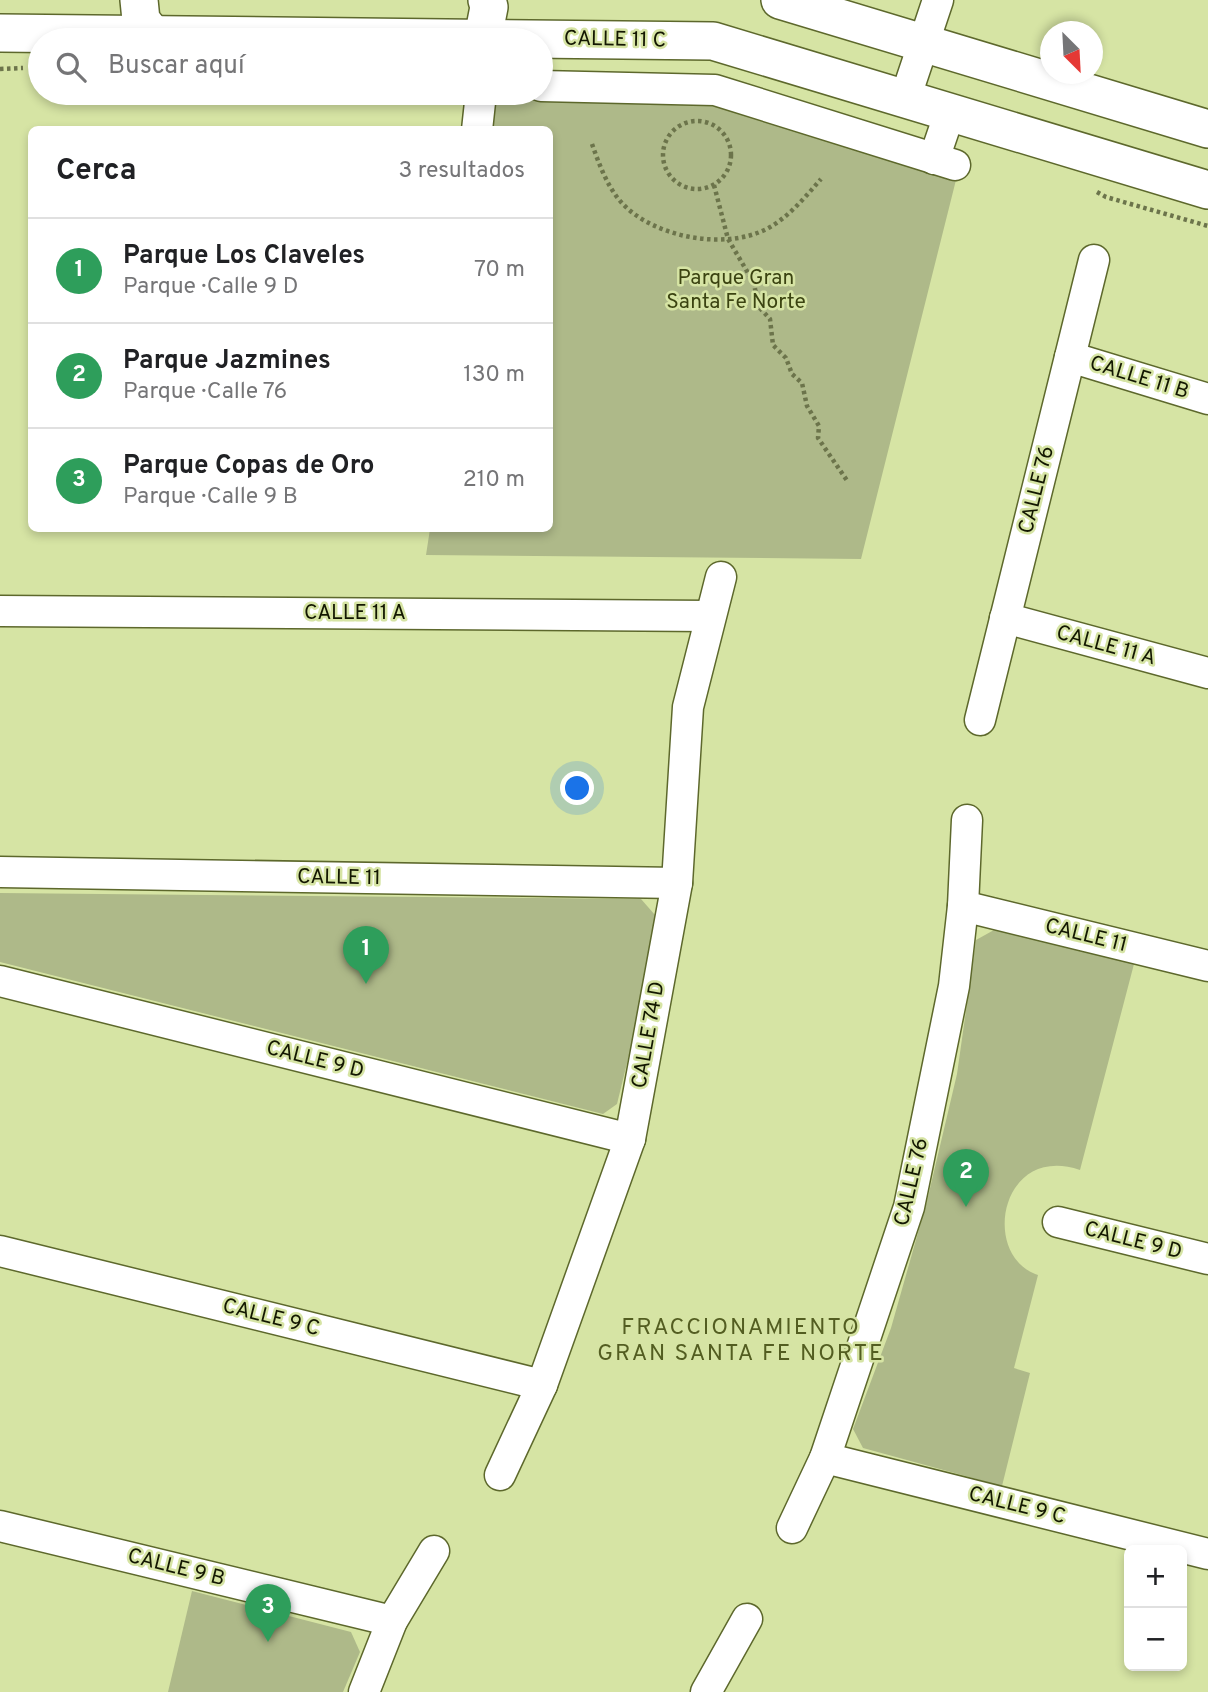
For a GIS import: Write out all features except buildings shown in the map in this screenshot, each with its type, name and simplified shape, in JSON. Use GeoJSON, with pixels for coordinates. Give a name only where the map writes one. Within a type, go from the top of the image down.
{"type":"FeatureCollection","features":[{"type":"Feature","properties":{"kind":"main road"},"geometry":{"type":"LineString","coordinates":[[139,0],[141,20],[147,28]]}},
{"type":"Feature","properties":{"kind":"main road"},"geometry":{"type":"LineString","coordinates":[[485,28],[489,7],[487,0]]}},
{"type":"Feature","properties":{"kind":"main road"},"geometry":{"type":"LineString","coordinates":[[780,0],[1208,129]]}},
{"type":"Feature","properties":{"kind":"main road","name":"CALLE 11 C"},"geometry":{"type":"LineString","coordinates":[[0,33],[28,33]]}},
{"type":"Feature","properties":{"kind":"main road","name":"CALLE 11 C"},"geometry":{"type":"LineString","coordinates":[[553,39],[713,41],[1208,190]]}},
{"type":"Feature","properties":{"kind":"street"},"geometry":{"type":"LineString","coordinates":[[905,99],[938,0]]}},
{"type":"Feature","properties":{"kind":"street"},"geometry":{"type":"LineString","coordinates":[[553,86],[715,90],[944,162],[950,112]]}},
{"type":"Feature","properties":{"kind":"street"},"geometry":{"type":"LineString","coordinates":[[477,126],[480,105]]}},
{"type":"Feature","properties":{"kind":"street","name":"CALLE 76"},"geometry":{"type":"LineString","coordinates":[[980,720],[1094,260]]}},
{"type":"Feature","properties":{"kind":"street","name":"CALLE 11 B"},"geometry":{"type":"LineString","coordinates":[[1070,358],[1208,399]]}},
{"type":"Feature","properties":{"kind":"street","name":"CALLE 74 D"},"geometry":{"type":"LineString","coordinates":[[500,1475],[542,1385],[630,1139],[677,883],[688,708],[709,616],[721,577]]}},
{"type":"Feature","properties":{"kind":"street","name":"CALLE 11 A"},"geometry":{"type":"LineString","coordinates":[[0,611],[709,616]]}},
{"type":"Feature","properties":{"kind":"street","name":"CALLE 11 A"},"geometry":{"type":"LineString","coordinates":[[1005,618],[1208,673]]}},
{"type":"Feature","properties":{"kind":"street","name":"CALLE 76"},"geometry":{"type":"LineString","coordinates":[[792,1528],[825,1458],[909,1207],[954,986],[963,906],[967,820]]}},
{"type":"Feature","properties":{"kind":"street","name":"CALLE 11"},"geometry":{"type":"LineString","coordinates":[[0,872],[677,883]]}},
{"type":"Feature","properties":{"kind":"street","name":"CALLE 11"},"geometry":{"type":"LineString","coordinates":[[963,906],[1208,966]]}},
{"type":"Feature","properties":{"kind":"street","name":"CALLE 9 D"},"geometry":{"type":"LineString","coordinates":[[0,981],[630,1139]]}},
{"type":"Feature","properties":{"kind":"street","name":"CALLE 9 D"},"geometry":{"type":"LineString","coordinates":[[1058,1222],[1208,1259]]}},
{"type":"Feature","properties":{"kind":"street","name":"CALLE 9 C"},"geometry":{"type":"LineString","coordinates":[[0,1251],[542,1385]]}},
{"type":"Feature","properties":{"kind":"street","name":"CALLE 9 C"},"geometry":{"type":"LineString","coordinates":[[825,1458],[1208,1554]]}},
{"type":"Feature","properties":{"kind":"street","name":"CALLE 9 B"},"geometry":{"type":"LineString","coordinates":[[0,1526],[392,1621]]}},
{"type":"Feature","properties":{"kind":"street"},"geometry":{"type":"LineString","coordinates":[[364,1692],[392,1621],[434,1551]]}},
{"type":"Feature","properties":{"kind":"street"},"geometry":{"type":"LineString","coordinates":[[706,1692],[747,1619]]}},
{"type":"Feature","properties":{"kind":"path"},"geometry":{"type":"LineString","coordinates":[[699,121],[711,123],[721,130],[729,141],[732,153],[730,165],[724,177],[714,185],[691,189],[671,178],[665,168],[664,145],[677,127],[699,121]]}},
{"type":"Feature","properties":{"kind":"path"},"geometry":{"type":"LineString","coordinates":[[592,144],[607,181],[619,200],[633,214],[672,232],[696,238],[728,239],[749,236],[774,225],[797,206],[821,179]]}},
{"type":"Feature","properties":{"kind":"path"},"geometry":{"type":"LineString","coordinates":[[714,185],[728,239],[754,283],[758,306],[770,319],[773,345],[786,358],[792,374],[802,383],[807,406],[819,426],[818,438],[848,482]]}},
{"type":"Feature","properties":{"kind":"green space","name":"Parque Gran Santa Fe Norte"},"geometry":{"type":"Polygon","coordinates":[[[700,83],[960,164],[861,559],[426,555],[430,532],[553,532],[553,126],[484,126],[487,105],[553,105],[553,92],[700,83]]]}},
{"type":"Feature","properties":{"kind":"green space"},"geometry":{"type":"Polygon","coordinates":[[[0,893],[641,899],[655,915],[641,1006],[617,1104],[603,1114],[0,962],[0,893]]]}},
{"type":"Feature","properties":{"kind":"green space"},"geometry":{"type":"Polygon","coordinates":[[[994,930],[1134,964],[1080,1170],[1053,1166],[1032,1172],[1016,1186],[1007,1205],[1005,1226],[1009,1247],[1020,1264],[1038,1275],[1014,1368],[1030,1373],[1002,1486],[863,1448],[853,1429],[891,1328],[927,1201],[957,1074],[976,940],[994,930]]]}},
{"type":"Feature","properties":{"kind":"green space"},"geometry":{"type":"Polygon","coordinates":[[[192,1591],[351,1632],[360,1652],[343,1692],[168,1692],[192,1591]]]}},
{"type":"Feature","properties":{"kind":"place","name":"Parque Los Claveles"},"geometry":{"type":"Point","coordinates":[366,984]}},
{"type":"Feature","properties":{"kind":"place","name":"Parque Jazmines"},"geometry":{"type":"Point","coordinates":[966,1207]}},
{"type":"Feature","properties":{"kind":"place","name":"Parque Copas de Oro"},"geometry":{"type":"Point","coordinates":[268,1642]}},
{"type":"Feature","properties":{"kind":"district","name":"FRACCIONAMIENTO GRAN SANTA FE NORTE"},"geometry":{"type":"Point","coordinates":[741,1341]}}]}
